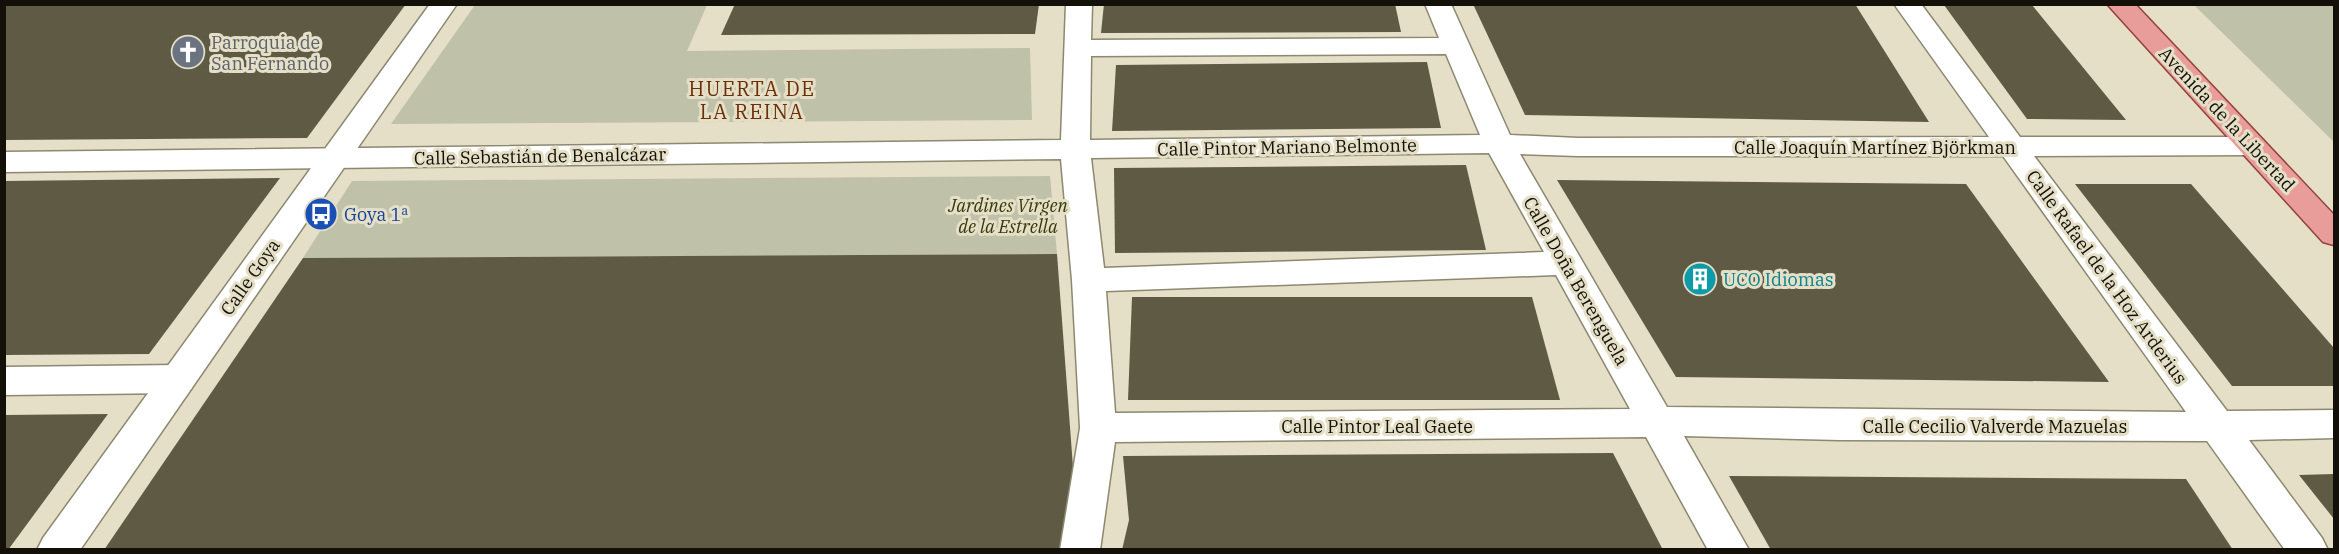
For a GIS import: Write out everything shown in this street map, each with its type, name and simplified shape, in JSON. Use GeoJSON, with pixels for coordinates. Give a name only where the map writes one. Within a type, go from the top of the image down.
{"type":"FeatureCollection","features":[{"type":"Feature","properties":{"kind":"main road","name":"Avenida de la Libertad"},"geometry":{"type":"LineString","coordinates":[[2120,4],[2334,234]]}},
{"type":"Feature","properties":{"kind":"street","name":"Calle Goya"},"geometry":{"type":"LineString","coordinates":[[57,549],[444,4]]}},
{"type":"Feature","properties":{"kind":"street"},"geometry":{"type":"LineString","coordinates":[[1079,4],[1075,149],[1089,280],[1098,428],[1080,549]]}},
{"type":"Feature","properties":{"kind":"street","name":"Calle Doña Berenguela"},"geometry":{"type":"LineString","coordinates":[[1438,4],[1499,144],[1729,549]]}},
{"type":"Feature","properties":{"kind":"street","name":"Calle Rafael de la Hoz Arderius"},"geometry":{"type":"LineString","coordinates":[[1908,4],[2308,549]]}},
{"type":"Feature","properties":{"kind":"street"},"geometry":{"type":"LineString","coordinates":[[1076,48],[1456,46]]}},
{"type":"Feature","properties":{"kind":"street","name":"Calle Joaquín Martínez Björkman"},"geometry":{"type":"LineString","coordinates":[[1499,144],[1578,147],[2252,146]]}},
{"type":"Feature","properties":{"kind":"street","name":"Calle Pintor Mariano Belmonte"},"geometry":{"type":"LineString","coordinates":[[1075,149],[1499,144]]}},
{"type":"Feature","properties":{"kind":"street","name":"Calle Sebastián de Benalcázar"},"geometry":{"type":"LineString","coordinates":[[4,162],[1075,149]]}},
{"type":"Feature","properties":{"kind":"street"},"geometry":{"type":"LineString","coordinates":[[1089,280],[1566,264]]}},
{"type":"Feature","properties":{"kind":"street"},"geometry":{"type":"LineString","coordinates":[[4,381],[178,379]]}},
{"type":"Feature","properties":{"kind":"street","name":"Calle Cecilio Valverde Mazuelas"},"geometry":{"type":"LineString","coordinates":[[1656,421],[1764,425],[2217,427],[2334,424]]}},
{"type":"Feature","properties":{"kind":"street","name":"Calle Pintor Leal Gaete"},"geometry":{"type":"LineString","coordinates":[[1098,428],[1606,424],[1656,421]]}},
{"type":"Feature","properties":{"kind":"green space"},"geometry":{"type":"Polygon","coordinates":[[[475,5],[707,5],[687,51],[1030,48],[1032,120],[391,124],[475,5]]]}},
{"type":"Feature","properties":{"kind":"green space"},"geometry":{"type":"Polygon","coordinates":[[[2194,5],[2334,5],[2334,142],[2194,5]]]}},
{"type":"Feature","properties":{"kind":"green space","name":"Jardines Virgen de la Estrella"},"geometry":{"type":"Polygon","coordinates":[[[1050,176],[1057,254],[303,258],[352,181],[1050,176]]]}},
{"type":"Feature","properties":{"kind":"building"},"geometry":{"type":"Polygon","coordinates":[[[4,4],[406,4],[307,138],[4,140],[4,4]]]}},
{"type":"Feature","properties":{"kind":"building"},"geometry":{"type":"Polygon","coordinates":[[[735,4],[1039,4],[1035,34],[721,35],[735,4]]]}},
{"type":"Feature","properties":{"kind":"building"},"geometry":{"type":"Polygon","coordinates":[[[1104,4],[1395,4],[1401,32],[1101,33],[1104,4]]]}},
{"type":"Feature","properties":{"kind":"building"},"geometry":{"type":"Polygon","coordinates":[[[1473,4],[1855,4],[1929,122],[1525,115],[1473,4]]]}},
{"type":"Feature","properties":{"kind":"building"},"geometry":{"type":"Polygon","coordinates":[[[1944,5],[2032,5],[2126,120],[2027,119],[1944,5]]]}},
{"type":"Feature","properties":{"kind":"building"},"geometry":{"type":"Polygon","coordinates":[[[1427,62],[1441,128],[1112,131],[1116,65],[1427,62]]]}},
{"type":"Feature","properties":{"kind":"building"},"geometry":{"type":"Polygon","coordinates":[[[1466,165],[1486,250],[1115,253],[1114,168],[1466,165]]]}},
{"type":"Feature","properties":{"kind":"building"},"geometry":{"type":"Polygon","coordinates":[[[280,178],[149,354],[4,355],[4,181],[280,178]]]}},
{"type":"Feature","properties":{"kind":"building"},"geometry":{"type":"Polygon","coordinates":[[[1557,180],[1966,184],[2109,382],[1676,377],[1557,180]]]}},
{"type":"Feature","properties":{"kind":"building"},"geometry":{"type":"Polygon","coordinates":[[[2075,184],[2191,184],[2334,348],[2334,386],[2232,386],[2075,184]]]}},
{"type":"Feature","properties":{"kind":"building"},"geometry":{"type":"Polygon","coordinates":[[[1057,254],[1076,507],[1066,550],[104,550],[303,258],[1057,254]]]}},
{"type":"Feature","properties":{"kind":"building"},"geometry":{"type":"Polygon","coordinates":[[[1132,297],[1532,297],[1560,400],[1128,400],[1132,297]]]}},
{"type":"Feature","properties":{"kind":"building"},"geometry":{"type":"Polygon","coordinates":[[[108,414],[8,550],[4,550],[4,415],[108,414]]]}},
{"type":"Feature","properties":{"kind":"building"},"geometry":{"type":"Polygon","coordinates":[[[1613,453],[1663,550],[1122,550],[1129,520],[1123,456],[1613,453]]]}},
{"type":"Feature","properties":{"kind":"building"},"geometry":{"type":"Polygon","coordinates":[[[2334,474],[2334,519],[2299,475],[2334,474]]]}},
{"type":"Feature","properties":{"kind":"building"},"geometry":{"type":"Polygon","coordinates":[[[1729,476],[2186,479],[2233,550],[1771,550],[1729,476]]]}},
{"type":"Feature","properties":{"kind":"place","name":"Parroquia de San Fernando"},"geometry":{"type":"Point","coordinates":[188,52]}},
{"type":"Feature","properties":{"kind":"place","name":"Goya 1ª"},"geometry":{"type":"Point","coordinates":[321,214]}},
{"type":"Feature","properties":{"kind":"place","name":"UCO Idiomas"},"geometry":{"type":"Point","coordinates":[1700,279]}},
{"type":"Feature","properties":{"kind":"district","name":"HUERTA DE LA REINA"},"geometry":{"type":"Point","coordinates":[752,100]}}]}
